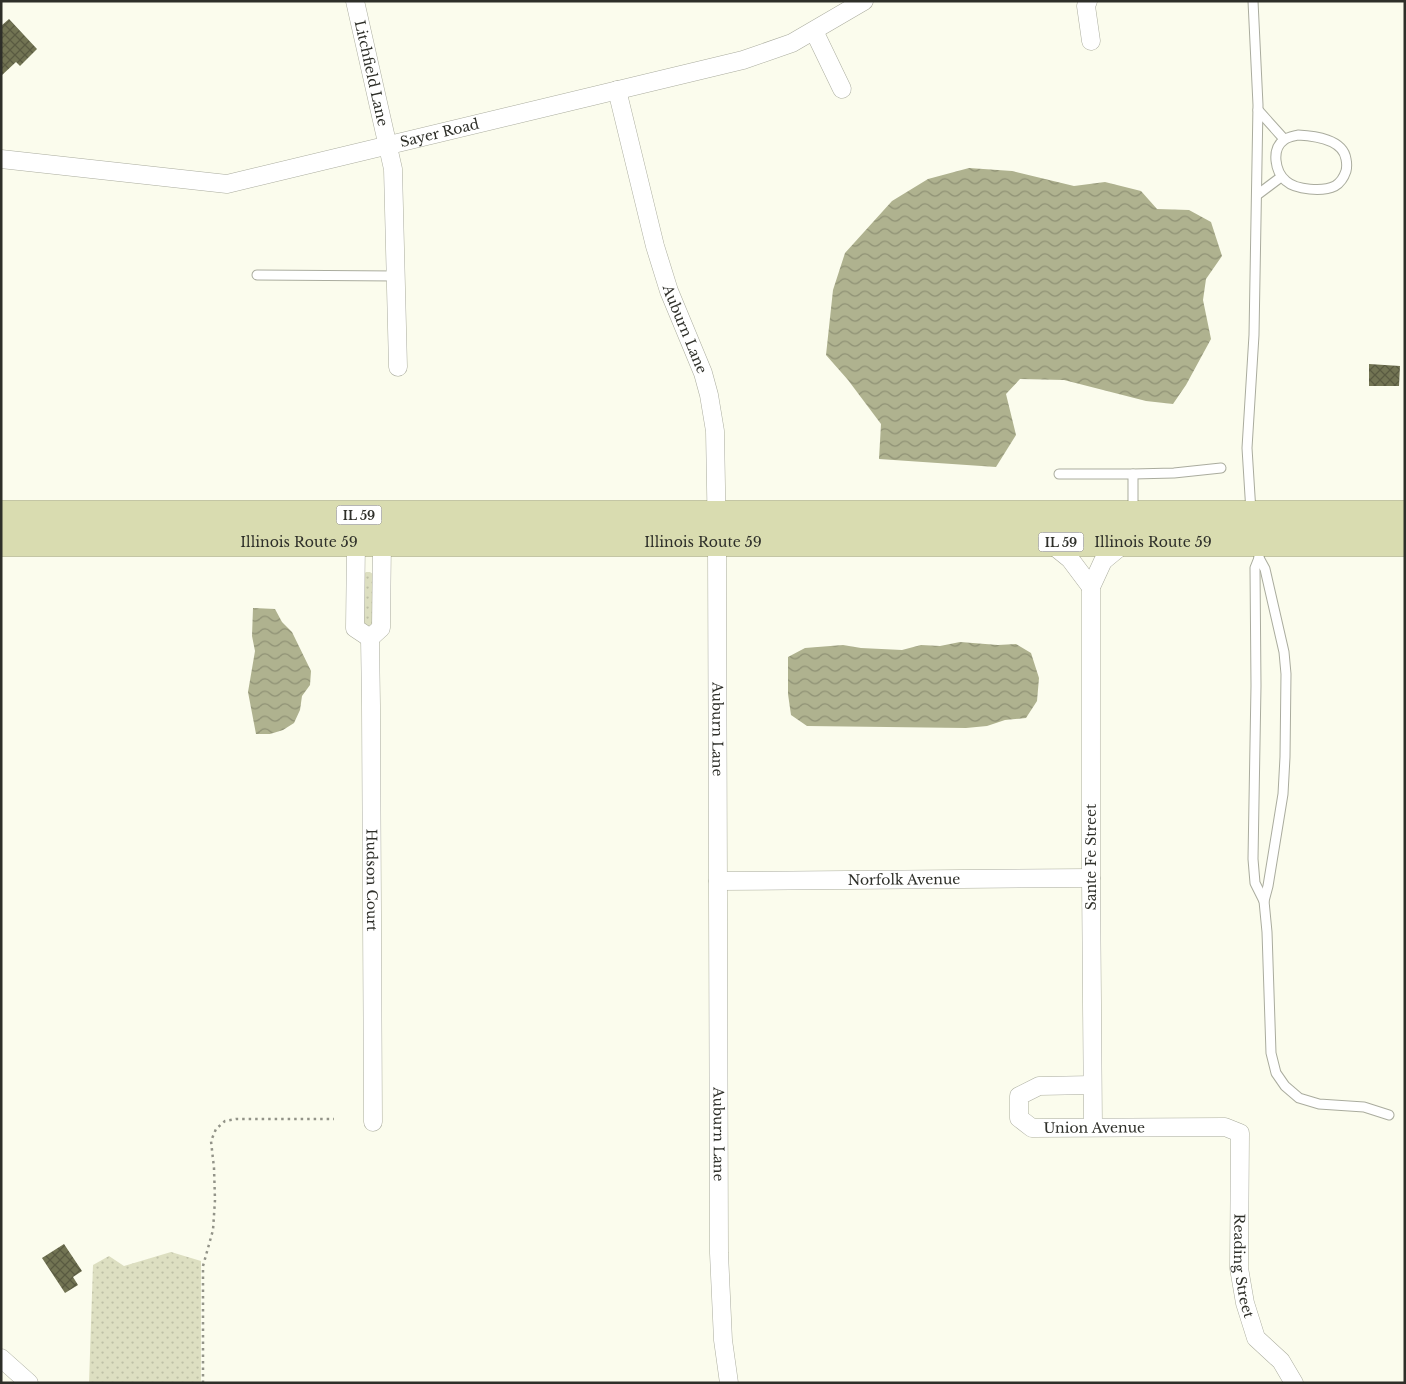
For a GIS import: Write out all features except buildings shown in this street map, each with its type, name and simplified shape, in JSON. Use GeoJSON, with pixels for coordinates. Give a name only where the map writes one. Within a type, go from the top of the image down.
{"type":"FeatureCollection","features":[{"type":"Feature","properties":{"kind":"main road","name":"Illinois Route 59"},"geometry":{"type":"LineString","coordinates":[[1,515],[1405,515]]}},
{"type":"Feature","properties":{"kind":"main road","name":"Illinois Route 59"},"geometry":{"type":"LineString","coordinates":[[1,542],[1126,542],[1259,550],[1405,542]]}},
{"type":"Feature","properties":{"kind":"street","name":"Litchfield Lane"},"geometry":{"type":"LineString","coordinates":[[355,1],[393,169],[398,367]]}},
{"type":"Feature","properties":{"kind":"street","name":"Sayer Road"},"geometry":{"type":"LineString","coordinates":[[1,159],[227,184],[743,60],[792,43],[864,1]]}},
{"type":"Feature","properties":{"kind":"street"},"geometry":{"type":"LineString","coordinates":[[1088,1],[1086,6],[1091,42]]}},
{"type":"Feature","properties":{"kind":"street"},"geometry":{"type":"LineString","coordinates":[[814,31],[842,89]]}},
{"type":"Feature","properties":{"kind":"street","name":"Auburn Lane"},"geometry":{"type":"LineString","coordinates":[[617,90],[655,246],[669,291],[703,373],[715,431],[717,515],[718,1253],[723,1340],[729,1383]]}},
{"type":"Feature","properties":{"kind":"street"},"geometry":{"type":"LineString","coordinates":[[356,542],[355,628],[370,638]]}},
{"type":"Feature","properties":{"kind":"street","name":"Hudson Court"},"geometry":{"type":"LineString","coordinates":[[373,1122],[370,638],[381,628],[382,542]]}},
{"type":"Feature","properties":{"kind":"street"},"geometry":{"type":"LineString","coordinates":[[1048,542],[1070,559],[1092,587]]}},
{"type":"Feature","properties":{"kind":"street","name":"Sante Fe Street"},"geometry":{"type":"LineString","coordinates":[[1093,1127],[1091,878],[1092,587],[1103,561],[1126,542]]}},
{"type":"Feature","properties":{"kind":"street","name":"Norfolk Avenue"},"geometry":{"type":"LineString","coordinates":[[718,881],[1091,878]]}},
{"type":"Feature","properties":{"kind":"street","name":"Union Avenue"},"geometry":{"type":"LineString","coordinates":[[1092,1085],[1039,1086],[1019,1096],[1019,1118],[1032,1128],[1225,1127],[1240,1133]]}},
{"type":"Feature","properties":{"kind":"street","name":"Reading Street"},"geometry":{"type":"LineString","coordinates":[[1240,1133],[1239,1268],[1245,1303],[1256,1338],[1281,1361],[1294,1383]]}},
{"type":"Feature","properties":{"kind":"street"},"geometry":{"type":"LineString","coordinates":[[1,1358],[29,1383]]}},
{"type":"Feature","properties":{"kind":"lane"},"geometry":{"type":"LineString","coordinates":[[1252,514],[1247,448],[1254,335],[1258,110],[1253,1]]}},
{"type":"Feature","properties":{"kind":"lane"},"geometry":{"type":"LineString","coordinates":[[1258,110],[1284,139]]}},
{"type":"Feature","properties":{"kind":"lane"},"geometry":{"type":"LineString","coordinates":[[1298,135],[1324,139],[1339,146],[1345,155],[1347,168],[1344,177],[1335,186],[1325,189],[1310,189],[1288,183],[1281,176],[1276,154],[1279,145],[1284,139],[1298,135]]}},
{"type":"Feature","properties":{"kind":"lane"},"geometry":{"type":"LineString","coordinates":[[1257,195],[1281,176]]}},
{"type":"Feature","properties":{"kind":"lane"},"geometry":{"type":"LineString","coordinates":[[258,274],[396,276]]}},
{"type":"Feature","properties":{"kind":"lane"},"geometry":{"type":"LineString","coordinates":[[1059,474],[1174,473],[1222,468]]}},
{"type":"Feature","properties":{"kind":"lane"},"geometry":{"type":"LineString","coordinates":[[1133,474],[1133,515]]}},
{"type":"Feature","properties":{"kind":"lane"},"geometry":{"type":"LineString","coordinates":[[1259,550],[1284,652],[1286,674],[1286,747],[1283,794],[1264,901],[1267,932],[1271,1053],[1276,1073],[1285,1086],[1299,1098],[1319,1104],[1364,1107],[1389,1115]]}},
{"type":"Feature","properties":{"kind":"lane"},"geometry":{"type":"LineString","coordinates":[[1259,550],[1255,568],[1256,686],[1253,858],[1255,883],[1264,901]]}},
{"type":"Feature","properties":{"kind":"path"},"geometry":{"type":"LineString","coordinates":[[203,1383],[203,1266],[213,1230],[215,1200],[211,1141],[216,1129],[225,1121],[236,1119],[334,1119]]}},
{"type":"Feature","properties":{"kind":"shaded area"},"geometry":{"type":"Polygon","coordinates":[[[366,572],[374,575],[374,623],[369,626],[363,624],[363,575],[366,572]]]}},
{"type":"Feature","properties":{"kind":"shaded area"},"geometry":{"type":"Polygon","coordinates":[[[171,1252],[201,1261],[201,1383],[89,1383],[93,1265],[109,1256],[124,1266],[171,1252]]]}},
{"type":"Feature","properties":{"kind":"water"},"geometry":{"type":"Polygon","coordinates":[[[969,168],[1012,171],[1074,186],[1105,182],[1141,191],[1157,209],[1189,210],[1211,222],[1222,256],[1206,279],[1203,300],[1211,339],[1186,385],[1173,404],[1146,401],[1064,380],[1020,379],[1006,394],[1016,435],[996,467],[879,459],[881,424],[848,380],[826,355],[833,290],[845,253],[892,201],[928,179],[969,168]]]}},
{"type":"Feature","properties":{"kind":"water"},"geometry":{"type":"Polygon","coordinates":[[[253,608],[275,609],[282,622],[292,632],[311,671],[310,685],[302,696],[300,710],[294,723],[283,730],[270,734],[256,734],[248,692],[255,651],[252,636],[253,608]]]}},
{"type":"Feature","properties":{"kind":"water"},"geometry":{"type":"Polygon","coordinates":[[[960,642],[998,645],[1016,644],[1031,653],[1039,678],[1037,701],[1026,718],[966,728],[807,726],[791,715],[788,694],[788,657],[805,648],[843,645],[902,650],[921,645],[940,646],[960,642]]]}}]}
